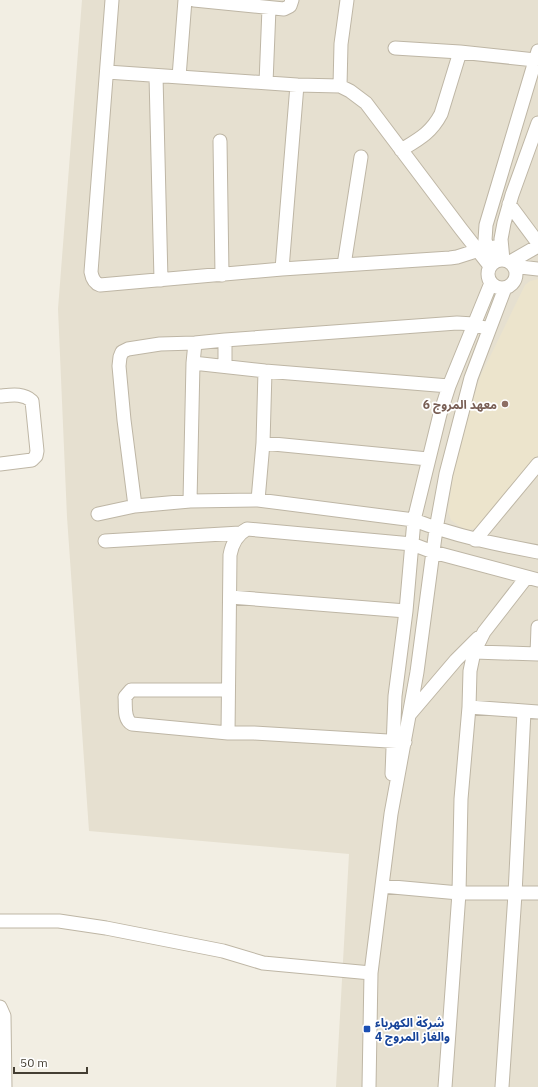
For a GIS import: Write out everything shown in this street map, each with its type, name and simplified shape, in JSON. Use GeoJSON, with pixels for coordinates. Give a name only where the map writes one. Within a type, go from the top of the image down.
{"type":"FeatureCollection","features":[{"type":"Feature","properties":{"kind":"street"},"geometry":{"type":"LineString","coordinates":[[112,0],[92,277],[94,281],[100,285],[282,269],[458,257],[501,246]]}},
{"type":"Feature","properties":{"kind":"street"},"geometry":{"type":"LineString","coordinates":[[179,77],[186,0]]}},
{"type":"Feature","properties":{"kind":"street"},"geometry":{"type":"LineString","coordinates":[[194,0],[284,9],[290,6],[292,0]]}},
{"type":"Feature","properties":{"kind":"street"},"geometry":{"type":"LineString","coordinates":[[340,86],[341,44],[347,0]]}},
{"type":"Feature","properties":{"kind":"street"},"geometry":{"type":"LineString","coordinates":[[266,83],[269,8]]}},
{"type":"Feature","properties":{"kind":"street"},"geometry":{"type":"LineString","coordinates":[[395,48],[536,55],[486,225],[483,250]]}},
{"type":"Feature","properties":{"kind":"street"},"geometry":{"type":"LineString","coordinates":[[401,150],[424,136],[437,122],[441,114],[460,52]]}},
{"type":"Feature","properties":{"kind":"street"},"geometry":{"type":"LineString","coordinates":[[107,72],[297,85],[340,86],[359,96],[366,103],[461,229],[483,250],[505,265],[538,270]]}},
{"type":"Feature","properties":{"kind":"street"},"geometry":{"type":"LineString","coordinates":[[156,76],[161,280]]}},
{"type":"Feature","properties":{"kind":"street"},"geometry":{"type":"LineString","coordinates":[[282,269],[297,85]]}},
{"type":"Feature","properties":{"kind":"street"},"geometry":{"type":"LineString","coordinates":[[399,741],[410,715],[436,529],[446,474],[471,378],[505,288],[514,282],[505,265],[501,246],[502,232],[509,204],[538,123]]}},
{"type":"Feature","properties":{"kind":"street"},"geometry":{"type":"LineString","coordinates":[[220,140],[222,275]]}},
{"type":"Feature","properties":{"kind":"street"},"geometry":{"type":"LineString","coordinates":[[344,265],[361,157]]}},
{"type":"Feature","properties":{"kind":"street"},"geometry":{"type":"LineString","coordinates":[[505,288],[498,287],[491,283],[488,276],[538,245],[509,204]]}},
{"type":"Feature","properties":{"kind":"street"},"geometry":{"type":"LineString","coordinates":[[369,1087],[371,973],[399,741],[395,696],[406,611],[414,520],[428,459],[449,386],[491,283]]}},
{"type":"Feature","properties":{"kind":"street"},"geometry":{"type":"LineString","coordinates":[[135,506],[118,366],[122,352],[128,349],[160,344],[195,343],[457,323],[474,324],[489,329]]}},
{"type":"Feature","properties":{"kind":"street"},"geometry":{"type":"LineString","coordinates":[[225,340],[225,366]]}},
{"type":"Feature","properties":{"kind":"street"},"geometry":{"type":"LineString","coordinates":[[190,501],[193,363],[195,343]]}},
{"type":"Feature","properties":{"kind":"street"},"geometry":{"type":"LineString","coordinates":[[193,363],[265,371],[449,386]]}},
{"type":"Feature","properties":{"kind":"street"},"geometry":{"type":"LineString","coordinates":[[258,500],[263,443],[265,371]]}},
{"type":"Feature","properties":{"kind":"street"},"geometry":{"type":"LineString","coordinates":[[0,396],[21,395],[28,398],[32,402],[37,450],[36,456],[32,460],[0,464]]}},
{"type":"Feature","properties":{"kind":"street"},"geometry":{"type":"LineString","coordinates":[[263,443],[428,459]]}},
{"type":"Feature","properties":{"kind":"street"},"geometry":{"type":"LineString","coordinates":[[475,540],[538,464]]}},
{"type":"Feature","properties":{"kind":"street"},"geometry":{"type":"LineString","coordinates":[[98,514],[135,506],[190,501],[258,500],[414,520],[436,529],[475,540],[538,552]]}},
{"type":"Feature","properties":{"kind":"street"},"geometry":{"type":"LineString","coordinates":[[105,541],[240,533],[247,529],[412,544],[433,552],[532,579],[484,632],[456,660],[410,715]]}},
{"type":"Feature","properties":{"kind":"street"},"geometry":{"type":"LineString","coordinates":[[228,733],[230,555],[232,547],[240,533]]}},
{"type":"Feature","properties":{"kind":"street"},"geometry":{"type":"LineString","coordinates":[[230,597],[406,611]]}},
{"type":"Feature","properties":{"kind":"street"},"geometry":{"type":"LineString","coordinates":[[474,652],[538,654],[538,627]]}},
{"type":"Feature","properties":{"kind":"street"},"geometry":{"type":"LineString","coordinates":[[445,1087],[459,893],[461,799],[470,671],[474,652],[484,632]]}},
{"type":"Feature","properties":{"kind":"street"},"geometry":{"type":"LineString","coordinates":[[228,690],[131,690],[125,697],[126,718],[128,722],[132,724],[228,733],[254,733],[399,741]]}},
{"type":"Feature","properties":{"kind":"street"},"geometry":{"type":"LineString","coordinates":[[468,707],[538,712]]}},
{"type":"Feature","properties":{"kind":"street"},"geometry":{"type":"LineString","coordinates":[[502,1087],[515,894],[524,711]]}},
{"type":"Feature","properties":{"kind":"street"},"geometry":{"type":"LineString","coordinates":[[382,886],[459,893],[538,893]]}},
{"type":"Feature","properties":{"kind":"street"},"geometry":{"type":"LineString","coordinates":[[0,921],[59,921],[106,928],[223,951],[263,963],[371,973]]}},
{"type":"Feature","properties":{"kind":"street"},"geometry":{"type":"LineString","coordinates":[[0,1007],[4,1016],[5,1087]]}},
{"type":"Feature","properties":{"kind":"shaded area"},"geometry":{"type":"Polygon","coordinates":[[[82,0],[538,0],[538,1087],[336,1087],[349,854],[89,831],[67,517],[58,309],[82,0]]]}},
{"type":"Feature","properties":{"kind":"shaded area","name":"معهد المروج 6"},"geometry":{"type":"Polygon","coordinates":[[[538,279],[538,455],[479,527],[468,530],[451,520],[448,511],[456,457],[480,377],[525,285],[530,281],[538,279]]]}},
{"type":"Feature","properties":{"kind":"place","name":"معهد المروج 6"},"geometry":{"type":"Point","coordinates":[505,404]}},
{"type":"Feature","properties":{"kind":"place","name":"شركة الكهرباء والغاز المروج 4"},"geometry":{"type":"Point","coordinates":[367,1029]}}]}
